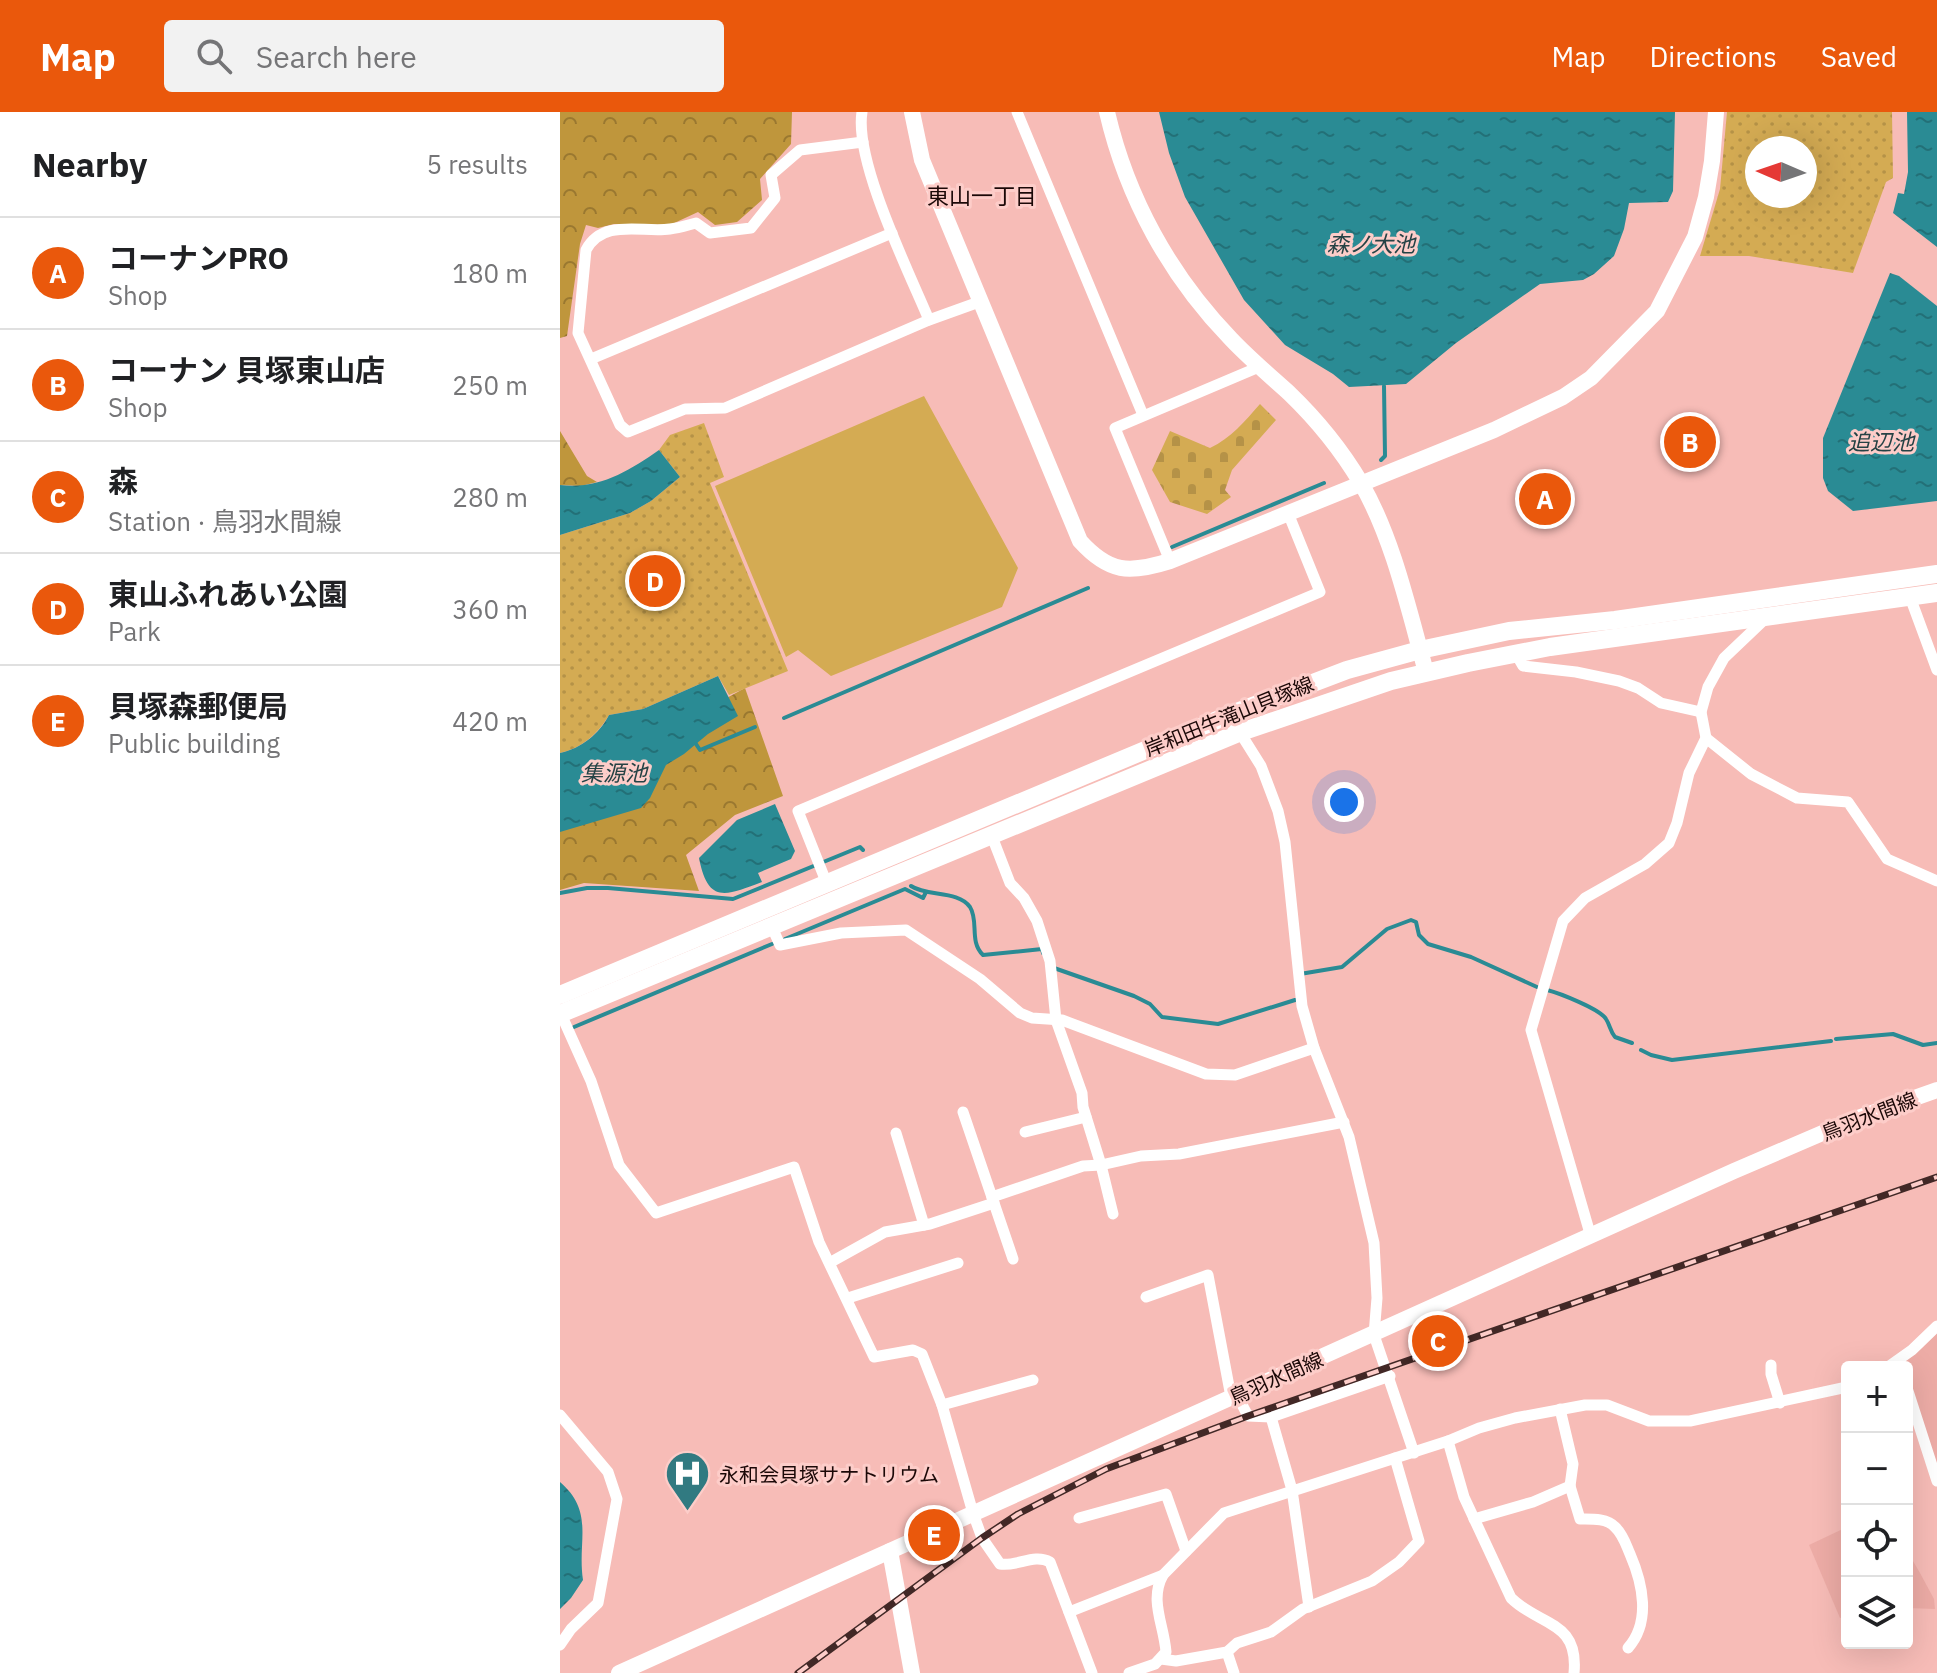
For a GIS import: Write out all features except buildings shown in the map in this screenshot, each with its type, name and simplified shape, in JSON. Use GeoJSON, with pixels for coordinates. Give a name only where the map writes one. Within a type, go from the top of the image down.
{"type":"FeatureCollection","features":[{"type":"Feature","properties":{"kind":"main road","name":"岸和田牛滝山貝塚線"},"geometry":{"type":"LineString","coordinates":[[560,995],[1314,681],[1420,650],[1509,631],[1615,620],[1937,574]]}},
{"type":"Feature","properties":{"kind":"main road","name":"岸和田牛滝山貝塚線"},"geometry":{"type":"LineString","coordinates":[[560,1014],[1241,732],[1362,691],[1426,672],[1516,654],[1937,593]]}},
{"type":"Feature","properties":{"kind":"street"},"geometry":{"type":"LineString","coordinates":[[862,112],[863,142],[872,176],[929,320]]}},
{"type":"Feature","properties":{"kind":"street"},"geometry":{"type":"LineString","coordinates":[[912,112],[922,160],[1080,541],[1094,556],[1111,566],[1141,571],[1494,430],[1563,397],[1591,378],[1657,311],[1695,237],[1708,185],[1716,112]]}},
{"type":"Feature","properties":{"kind":"street"},"geometry":{"type":"LineString","coordinates":[[1017,112],[1143,415]]}},
{"type":"Feature","properties":{"kind":"street"},"geometry":{"type":"LineString","coordinates":[[1107,112],[1123,165],[1153,236],[1180,278],[1206,312],[1309,415],[1361,483],[1397,571],[1426,672]]}},
{"type":"Feature","properties":{"kind":"street"},"geometry":{"type":"LineString","coordinates":[[863,142],[800,150],[771,175],[775,198],[751,228],[710,233],[696,223],[671,229],[624,227],[591,241],[586,250],[578,333],[620,425],[628,432],[685,409],[725,408],[929,320],[979,302]]}},
{"type":"Feature","properties":{"kind":"street"},"geometry":{"type":"LineString","coordinates":[[591,359],[892,233]]}},
{"type":"Feature","properties":{"kind":"street"},"geometry":{"type":"LineString","coordinates":[[1170,561],[1115,428],[1259,367]]}},
{"type":"Feature","properties":{"kind":"street"},"geometry":{"type":"LineString","coordinates":[[827,884],[798,811],[1320,592],[1288,513]]}},
{"type":"Feature","properties":{"kind":"street"},"geometry":{"type":"LineString","coordinates":[[1910,597],[1937,670]]}},
{"type":"Feature","properties":{"kind":"street"},"geometry":{"type":"LineString","coordinates":[[1591,1237],[1531,1030],[1563,921],[1585,898],[1645,864],[1669,843],[1689,773],[1706,738],[1701,712],[1708,687],[1724,658],[1766,618]]}},
{"type":"Feature","properties":{"kind":"street"},"geometry":{"type":"LineString","coordinates":[[1516,654],[1523,666],[1619,681],[1638,688],[1661,703],[1701,712]]}},
{"type":"Feature","properties":{"kind":"street"},"geometry":{"type":"LineString","coordinates":[[1229,715],[1261,766],[1278,811],[1285,842],[1302,1006],[1314,1048],[1344,1122],[1374,1243],[1377,1298],[1374,1335],[1414,1453]]}},
{"type":"Feature","properties":{"kind":"street"},"geometry":{"type":"LineString","coordinates":[[1706,738],[1751,774],[1797,798],[1848,802],[1887,859],[1937,881]]}},
{"type":"Feature","properties":{"kind":"street"},"geometry":{"type":"LineString","coordinates":[[991,834],[1010,883],[1024,898],[1037,921],[1050,961],[1056,1020],[1082,1093],[1113,1214]]}},
{"type":"Feature","properties":{"kind":"street"},"geometry":{"type":"LineString","coordinates":[[771,925],[780,945],[841,933],[906,930],[980,979],[1020,1013],[1032,1018],[1056,1020],[1206,1074],[1235,1075],[1314,1048]]}},
{"type":"Feature","properties":{"kind":"street"},"geometry":{"type":"LineString","coordinates":[[560,1014],[591,1081],[619,1165],[656,1213],[794,1167],[819,1242],[874,1357],[918,1351],[929,1368],[942,1405],[982,1538],[1000,1564],[1047,1559],[1092,1673]]}},
{"type":"Feature","properties":{"kind":"street","name":"鳥羽水間線"},"geometry":{"type":"LineString","coordinates":[[619,1673],[1855,1119],[1937,1090]]}},
{"type":"Feature","properties":{"kind":"street"},"geometry":{"type":"LineString","coordinates":[[963,1112],[1013,1259]]}},
{"type":"Feature","properties":{"kind":"street"},"geometry":{"type":"LineString","coordinates":[[1025,1132],[1086,1117]]}},
{"type":"Feature","properties":{"kind":"street"},"geometry":{"type":"LineString","coordinates":[[831,1262],[885,1232],[924,1225],[1083,1166],[1141,1156],[1179,1154],[1344,1122]]}},
{"type":"Feature","properties":{"kind":"street"},"geometry":{"type":"LineString","coordinates":[[896,1133],[924,1225]]}},
{"type":"Feature","properties":{"kind":"street"},"geometry":{"type":"LineString","coordinates":[[848,1298],[958,1263]]}},
{"type":"Feature","properties":{"kind":"street"},"geometry":{"type":"LineString","coordinates":[[1146,1297],[1208,1275],[1234,1396],[1248,1416],[1271,1417],[1390,1376]]}},
{"type":"Feature","properties":{"kind":"street"},"geometry":{"type":"LineString","coordinates":[[1899,1361],[1937,1326]]}},
{"type":"Feature","properties":{"kind":"street"},"geometry":{"type":"LineString","coordinates":[[1771,1365],[1780,1403]]}},
{"type":"Feature","properties":{"kind":"street"},"geometry":{"type":"LineString","coordinates":[[942,1405],[1033,1380]]}},
{"type":"Feature","properties":{"kind":"street"},"geometry":{"type":"LineString","coordinates":[[1129,1673],[1161,1659],[1166,1652],[1155,1595],[1163,1575],[1224,1513],[1414,1453],[1503,1421],[1560,1409],[1607,1405],[1649,1421],[1690,1421],[1841,1388]]}},
{"type":"Feature","properties":{"kind":"street"},"geometry":{"type":"LineString","coordinates":[[1913,1407],[1937,1481]]}},
{"type":"Feature","properties":{"kind":"street"},"geometry":{"type":"LineString","coordinates":[[1560,1409],[1573,1464],[1570,1486],[1580,1519],[1599,1519],[1614,1524],[1633,1561],[1640,1585],[1642,1625],[1637,1639],[1628,1648]]}},
{"type":"Feature","properties":{"kind":"street"},"geometry":{"type":"LineString","coordinates":[[560,1415],[608,1472],[617,1499],[598,1603],[571,1629],[560,1645]]}},
{"type":"Feature","properties":{"kind":"street"},"geometry":{"type":"LineString","coordinates":[[1271,1417],[1292,1490],[1309,1607]]}},
{"type":"Feature","properties":{"kind":"street"},"geometry":{"type":"LineString","coordinates":[[1448,1441],[1464,1497],[1511,1598],[1520,1607],[1558,1626],[1566,1634],[1575,1658],[1574,1673]]}},
{"type":"Feature","properties":{"kind":"street"},"geometry":{"type":"LineString","coordinates":[[1161,1659],[1176,1661],[1227,1652],[1237,1643],[1271,1632],[1309,1607],[1372,1581],[1399,1562],[1419,1541],[1395,1458]]}},
{"type":"Feature","properties":{"kind":"street"},"geometry":{"type":"LineString","coordinates":[[1474,1519],[1533,1502],[1570,1486]]}},
{"type":"Feature","properties":{"kind":"street"},"geometry":{"type":"LineString","coordinates":[[1079,1518],[1166,1494],[1186,1551]]}},
{"type":"Feature","properties":{"kind":"street"},"geometry":{"type":"LineString","coordinates":[[890,1551],[912,1673]]}},
{"type":"Feature","properties":{"kind":"street"},"geometry":{"type":"LineString","coordinates":[[1069,1612],[1163,1575]]}},
{"type":"Feature","properties":{"kind":"street"},"geometry":{"type":"LineString","coordinates":[[1227,1652],[1234,1673]]}},
{"type":"Feature","properties":{"kind":"shaded area"},"geometry":{"type":"Polygon","coordinates":[[[1937,1326],[1937,1481],[1913,1407],[1913,1361],[1898,1360],[1937,1326]]]}},
{"type":"Feature","properties":{"kind":"shaded area"},"geometry":{"type":"Polygon","coordinates":[[[1841,1530],[1841,1618],[1840,1618],[1809,1545],[1841,1530]]]}},
{"type":"Feature","properties":{"kind":"shaded area"},"geometry":{"type":"Polygon","coordinates":[[[1913,1561],[1934,1599],[1935,1609],[1913,1608],[1913,1561]]]}},
{"type":"Feature","properties":{"kind":"green space"},"geometry":{"type":"Polygon","coordinates":[[[560,112],[792,112],[791,144],[760,179],[762,200],[737,222],[715,225],[698,212],[670,225],[614,224],[598,228],[586,225],[580,244],[567,336],[560,338],[560,112]]]}},
{"type":"Feature","properties":{"kind":"green space"},"geometry":{"type":"Polygon","coordinates":[[[1727,112],[1892,112],[1893,178],[1886,182],[1853,273],[1749,256],[1700,256],[1720,189],[1727,112]]]}},
{"type":"Feature","properties":{"kind":"green space"},"geometry":{"type":"Polygon","coordinates":[[[924,396],[1018,568],[1002,607],[831,676],[798,650],[786,657],[715,486],[924,396]]]}},
{"type":"Feature","properties":{"kind":"green space"},"geometry":{"type":"Polygon","coordinates":[[[1260,404],[1276,420],[1232,470],[1225,490],[1231,497],[1207,514],[1170,502],[1152,470],[1170,431],[1210,448],[1231,434],[1260,404]]]}},
{"type":"Feature","properties":{"kind":"green space"},"geometry":{"type":"Polygon","coordinates":[[[704,423],[724,477],[710,483],[788,671],[729,695],[718,676],[643,709],[609,715],[589,739],[560,753],[560,535],[630,513],[651,501],[680,477],[659,450],[670,435],[704,423]]]}},
{"type":"Feature","properties":{"kind":"green space"},"geometry":{"type":"Polygon","coordinates":[[[560,431],[587,476],[597,482],[581,486],[560,485],[560,431]]]}},
{"type":"Feature","properties":{"kind":"green space"},"geometry":{"type":"Polygon","coordinates":[[[745,688],[783,796],[735,815],[686,855],[699,891],[584,883],[560,890],[560,789],[745,688]]]}},
{"type":"Feature","properties":{"kind":"water","name":"森ノ大池"},"geometry":{"type":"Polygon","coordinates":[[[1159,112],[1675,112],[1673,191],[1668,202],[1629,203],[1614,256],[1594,274],[1583,280],[1540,284],[1456,343],[1406,384],[1349,387],[1285,345],[1244,300],[1185,197],[1169,153],[1159,112]]]}},
{"type":"Feature","properties":{"kind":"water"},"geometry":{"type":"Polygon","coordinates":[[[1907,112],[1937,112],[1937,247],[1893,213],[1898,193],[1904,194],[1908,172],[1907,112]]]}},
{"type":"Feature","properties":{"kind":"water","name":"追辺池"},"geometry":{"type":"Polygon","coordinates":[[[1890,273],[1899,276],[1937,306],[1937,501],[1853,511],[1828,491],[1823,478],[1823,438],[1890,273]]]}},
{"type":"Feature","properties":{"kind":"water"},"geometry":{"type":"Polygon","coordinates":[[[659,450],[680,477],[651,501],[630,513],[560,535],[560,485],[600,482],[625,472],[659,450]]]}},
{"type":"Feature","properties":{"kind":"water","name":"集源池"},"geometry":{"type":"Polygon","coordinates":[[[718,676],[738,716],[666,765],[650,798],[641,808],[560,832],[560,753],[576,748],[589,739],[609,715],[643,709],[718,676]]]}},
{"type":"Feature","properties":{"kind":"water"},"geometry":{"type":"Polygon","coordinates":[[[775,804],[795,851],[791,859],[758,873],[762,882],[728,893],[713,890],[707,883],[699,858],[737,820],[775,804]]]}},
{"type":"Feature","properties":{"kind":"water"},"geometry":{"type":"Polygon","coordinates":[[[560,1482],[578,1504],[581,1516],[583,1580],[560,1609],[560,1482]]]}},
{"type":"Feature","properties":{"kind":"waterway"},"geometry":{"type":"LineString","coordinates":[[1381,460],[1385,456],[1384,386]]}},
{"type":"Feature","properties":{"kind":"waterway"},"geometry":{"type":"LineString","coordinates":[[1172,547],[1324,483]]}},
{"type":"Feature","properties":{"kind":"waterway"},"geometry":{"type":"LineString","coordinates":[[784,718],[1088,588]]}},
{"type":"Feature","properties":{"kind":"waterway"},"geometry":{"type":"LineString","coordinates":[[696,744],[700,750],[755,727]]}},
{"type":"Feature","properties":{"kind":"waterway"},"geometry":{"type":"LineString","coordinates":[[560,893],[608,888],[733,899],[860,847],[863,850]]}},
{"type":"Feature","properties":{"kind":"waterway"},"geometry":{"type":"LineString","coordinates":[[911,886],[965,902],[973,913],[976,944],[983,955],[1042,949],[1043,953]]}},
{"type":"Feature","properties":{"kind":"waterway"},"geometry":{"type":"LineString","coordinates":[[785,939],[905,889],[923,898],[926,892]]}},
{"type":"Feature","properties":{"kind":"waterway"},"geometry":{"type":"LineString","coordinates":[[1300,974],[1342,967],[1387,929],[1411,920],[1416,922],[1419,935],[1428,944],[1471,957],[1537,987]]}},
{"type":"Feature","properties":{"kind":"waterway"},"geometry":{"type":"LineString","coordinates":[[574,1027],[772,944]]}},
{"type":"Feature","properties":{"kind":"waterway"},"geometry":{"type":"LineString","coordinates":[[1054,968],[1134,996],[1150,1004],[1162,1017],[1218,1024],[1295,1000]]}},
{"type":"Feature","properties":{"kind":"waterway"},"geometry":{"type":"LineString","coordinates":[[1547,990],[1596,1011],[1606,1019],[1615,1037],[1632,1043]]}},
{"type":"Feature","properties":{"kind":"waterway"},"geometry":{"type":"LineString","coordinates":[[1836,1039],[1893,1034],[1923,1045],[1937,1043]]}},
{"type":"Feature","properties":{"kind":"waterway"},"geometry":{"type":"LineString","coordinates":[[1641,1050],[1672,1060],[1831,1041]]}},
{"type":"Feature","properties":{"kind":"railway"},"geometry":{"type":"LineString","coordinates":[[798,1673],[1018,1514],[1106,1469],[1248,1416],[1937,1177]]}},
{"type":"Feature","properties":{"kind":"place","name":"コーナン 貝塚東山店"},"geometry":{"type":"Point","coordinates":[1690,442]}},
{"type":"Feature","properties":{"kind":"place","name":"コーナンPRO"},"geometry":{"type":"Point","coordinates":[1545,499]}},
{"type":"Feature","properties":{"kind":"place","name":"東山ふれあい公園"},"geometry":{"type":"Point","coordinates":[655,581]}},
{"type":"Feature","properties":{"kind":"place","name":"森"},"geometry":{"type":"Point","coordinates":[1438,1341]}},
{"type":"Feature","properties":{"kind":"place","name":"永和会貝塚サナトリウム"},"geometry":{"type":"Point","coordinates":[688,1513]}},
{"type":"Feature","properties":{"kind":"place","name":"貝塚森郵便局"},"geometry":{"type":"Point","coordinates":[934,1535]}},
{"type":"Feature","properties":{"kind":"district","name":"東山一丁目"},"geometry":{"type":"Point","coordinates":[982,195]}}]}
